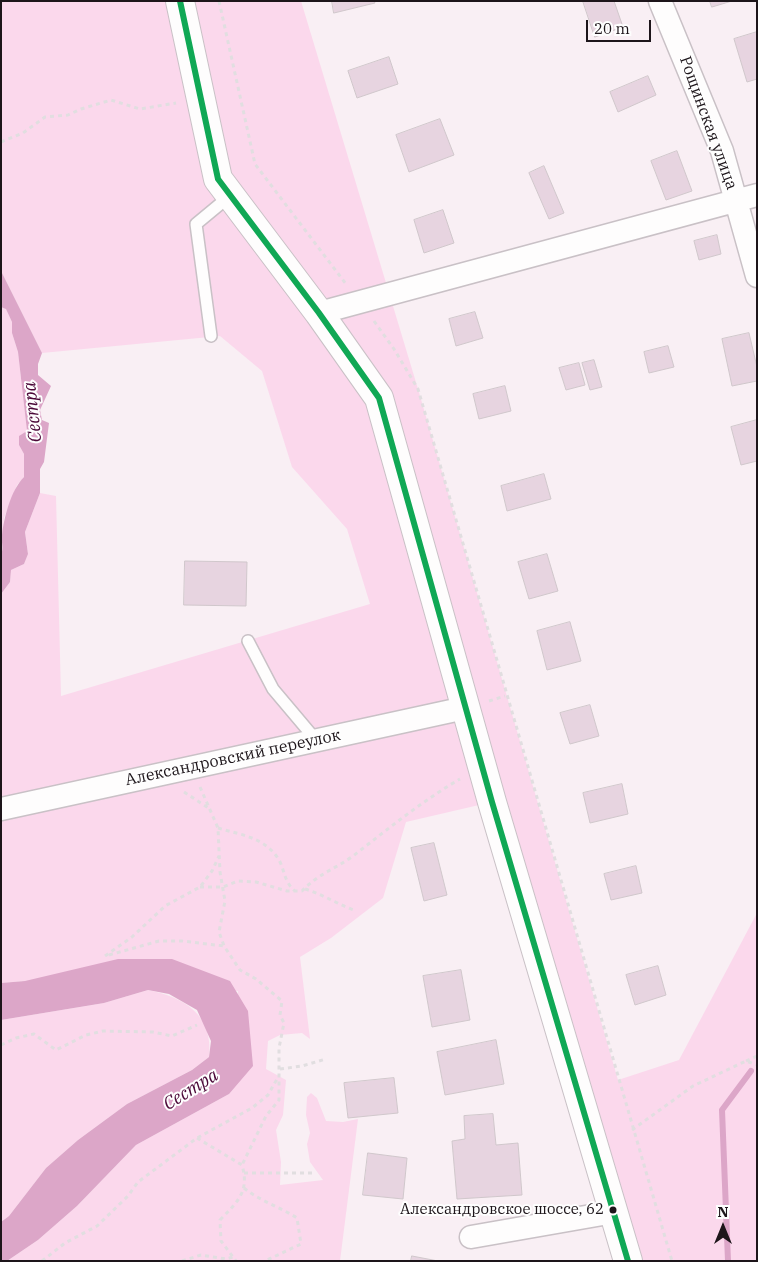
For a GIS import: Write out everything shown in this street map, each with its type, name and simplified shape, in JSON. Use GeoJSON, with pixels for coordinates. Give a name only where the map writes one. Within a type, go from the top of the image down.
{"type":"FeatureCollection","features":[{"type":"Feature","properties":{"kind":"street"},"geometry":{"type":"LineString","coordinates":[[180,1],[218,179],[320,313],[379,398],[482,767],[628,1261]]}},
{"type":"Feature","properties":{"kind":"street","name":"Рощинская улица"},"geometry":{"type":"LineString","coordinates":[[660,1],[722,151],[746,198],[757,276]]}},
{"type":"Feature","properties":{"kind":"street"},"geometry":{"type":"LineString","coordinates":[[320,313],[746,198]]}},
{"type":"Feature","properties":{"kind":"street","name":"Александровский переулок"},"geometry":{"type":"LineString","coordinates":[[1,809],[465,708]]}},
{"type":"Feature","properties":{"kind":"street"},"geometry":{"type":"LineString","coordinates":[[471,1237],[614,1212]]}},
{"type":"Feature","properties":{"kind":"lane"},"geometry":{"type":"LineString","coordinates":[[211,336],[196,224],[231,196]]}},
{"type":"Feature","properties":{"kind":"lane"},"geometry":{"type":"LineString","coordinates":[[248,641],[273,689],[316,740]]}},
{"type":"Feature","properties":{"kind":"path"},"geometry":{"type":"LineString","coordinates":[[1,142],[23,133],[45,116],[68,116],[81,109],[112,100],[140,108],[174,103],[203,107]]}},
{"type":"Feature","properties":{"kind":"path"},"geometry":{"type":"LineString","coordinates":[[42,1261],[65,1243],[97,1226],[128,1196],[138,1182],[196,1138],[231,1121],[252,1108],[268,1095],[280,1069],[279,1048],[284,1023],[280,1015],[282,1001],[256,979],[240,970],[224,946],[219,932],[225,901],[218,828],[194,767]]}},
{"type":"Feature","properties":{"kind":"path"},"geometry":{"type":"LineString","coordinates":[[200,887],[223,887],[238,881],[256,882],[302,891],[317,876],[353,856],[364,845],[424,803],[482,767]]}},
{"type":"Feature","properties":{"kind":"path"},"geometry":{"type":"LineString","coordinates":[[218,828],[262,841],[279,861],[283,876],[289,886],[296,891]]}},
{"type":"Feature","properties":{"kind":"path"},"geometry":{"type":"LineString","coordinates":[[220,855],[212,871],[200,887],[165,906],[132,937],[105,956],[159,941],[182,941],[224,946]]}},
{"type":"Feature","properties":{"kind":"path"},"geometry":{"type":"LineString","coordinates":[[305,889],[319,893],[331,902],[354,910]]}},
{"type":"Feature","properties":{"kind":"path"},"geometry":{"type":"LineString","coordinates":[[1,1045],[16,1038],[34,1034],[56,1050],[86,1035],[104,1031],[153,1032],[172,1036],[197,1025]]}},
{"type":"Feature","properties":{"kind":"path"},"geometry":{"type":"LineString","coordinates":[[632,1130],[693,1086],[757,1056]]}},
{"type":"Feature","properties":{"kind":"path"},"geometry":{"type":"LineString","coordinates":[[280,1069],[302,1066],[326,1059]]}},
{"type":"Feature","properties":{"kind":"path"},"geometry":{"type":"LineString","coordinates":[[746,1061],[757,1065]]}},
{"type":"Feature","properties":{"kind":"path"},"geometry":{"type":"LineString","coordinates":[[236,1261],[222,1241],[220,1220],[244,1188],[242,1165],[266,1116],[279,1100],[280,1088],[277,1078]]}},
{"type":"Feature","properties":{"kind":"path"},"geometry":{"type":"LineString","coordinates":[[196,1138],[242,1165]]}},
{"type":"Feature","properties":{"kind":"path"},"geometry":{"type":"LineString","coordinates":[[244,1173],[315,1174]]}},
{"type":"Feature","properties":{"kind":"path"},"geometry":{"type":"LineString","coordinates":[[244,1188],[257,1199],[271,1203],[297,1218],[301,1244],[266,1261]]}},
{"type":"Feature","properties":{"kind":"path"},"geometry":{"type":"LineString","coordinates":[[182,1261],[202,1255],[226,1259],[233,1257]]}},
{"type":"Feature","properties":{"kind":"shaded area"},"geometry":{"type":"Polygon","coordinates":[[[1,1],[301,1],[418,389],[618,1080],[679,1060],[757,913],[757,1261],[628,1261],[492,802],[406,822],[383,898],[331,938],[300,957],[310,1039],[302,1033],[280,1035],[268,1041],[266,1069],[286,1080],[283,1115],[276,1130],[281,1162],[280,1185],[323,1180],[310,1162],[307,1144],[310,1133],[306,1115],[307,1097],[311,1093],[317,1098],[326,1121],[343,1122],[358,1119],[340,1261],[7,1261],[38,1240],[77,1206],[136,1145],[229,1094],[238,991],[25,981],[1,983],[1,813],[452,703],[1,805],[1,594],[10,582],[11,570],[24,564],[28,554],[25,532],[40,493],[56,496],[61,696],[370,604],[347,529],[292,467],[262,371],[220,336],[42,353],[1,271],[1,1]]]}},
{"type":"Feature","properties":{"kind":"shaded area"},"geometry":{"type":"Polygon","coordinates":[[[1,307],[6,308],[12,322],[12,333],[18,352],[27,431],[19,445],[24,454],[24,477],[17,485],[4,518],[1,555],[1,307]]]}},
{"type":"Feature","properties":{"kind":"shaded area"},"geometry":{"type":"Polygon","coordinates":[[[148,990],[173,998],[194,1010],[207,1030],[209,1057],[192,1070],[127,1104],[78,1140],[46,1168],[9,1216],[1,1222],[1,1020],[104,1003],[148,990]]]}},
{"type":"Feature","properties":{"kind":"water","name":"Сестра"},"geometry":{"type":"Polygon","coordinates":[[[1,271],[42,353],[38,364],[38,375],[51,386],[40,410],[42,420],[49,423],[44,462],[40,469],[40,493],[25,532],[28,554],[24,564],[11,570],[10,582],[1,594],[3,528],[12,496],[19,482],[24,477],[24,454],[19,445],[19,436],[27,431],[18,352],[12,333],[12,322],[6,309],[1,307],[1,271]]]}},
{"type":"Feature","properties":{"kind":"water","name":"Сестра"},"geometry":{"type":"Polygon","coordinates":[[[118,959],[172,959],[230,981],[248,1011],[253,1066],[229,1094],[136,1145],[77,1206],[38,1240],[7,1261],[1,1261],[1,1222],[9,1216],[46,1168],[78,1140],[127,1104],[192,1070],[209,1057],[211,1041],[197,1010],[169,994],[148,990],[104,1003],[1,1020],[1,983],[25,981],[118,959]]]}},
{"type":"Feature","properties":{"kind":"building"},"geometry":{"type":"Polygon","coordinates":[[[332,1],[374,1],[375,3],[334,13],[332,1]]]}},
{"type":"Feature","properties":{"kind":"building"},"geometry":{"type":"Polygon","coordinates":[[[583,1],[614,1],[623,27],[595,37],[583,1]]]}},
{"type":"Feature","properties":{"kind":"building"},"geometry":{"type":"Polygon","coordinates":[[[710,1],[732,1],[712,7],[710,1]]]}},
{"type":"Feature","properties":{"kind":"building"},"geometry":{"type":"Polygon","coordinates":[[[757,32],[757,79],[747,82],[734,39],[757,32]]]}},
{"type":"Feature","properties":{"kind":"building"},"geometry":{"type":"Polygon","coordinates":[[[389,57],[398,84],[357,98],[348,71],[389,57]]]}},
{"type":"Feature","properties":{"kind":"building"},"geometry":{"type":"Polygon","coordinates":[[[648,76],[656,95],[618,112],[610,92],[648,76]]]}},
{"type":"Feature","properties":{"kind":"building"},"geometry":{"type":"Polygon","coordinates":[[[440,119],[454,155],[409,172],[396,135],[440,119]]]}},
{"type":"Feature","properties":{"kind":"building"},"geometry":{"type":"Polygon","coordinates":[[[677,151],[692,191],[666,200],[651,161],[677,151]]]}},
{"type":"Feature","properties":{"kind":"building"},"geometry":{"type":"Polygon","coordinates":[[[544,166],[564,213],[549,219],[529,173],[544,166]]]}},
{"type":"Feature","properties":{"kind":"building"},"geometry":{"type":"Polygon","coordinates":[[[443,210],[454,243],[424,253],[414,220],[443,210]]]}},
{"type":"Feature","properties":{"kind":"building"},"geometry":{"type":"Polygon","coordinates":[[[717,235],[721,254],[699,260],[694,241],[717,235]]]}},
{"type":"Feature","properties":{"kind":"building"},"geometry":{"type":"Polygon","coordinates":[[[475,312],[483,338],[456,346],[449,319],[475,312]]]}},
{"type":"Feature","properties":{"kind":"building"},"geometry":{"type":"Polygon","coordinates":[[[749,333],[757,367],[757,381],[732,386],[722,339],[749,333]]]}},
{"type":"Feature","properties":{"kind":"building"},"geometry":{"type":"Polygon","coordinates":[[[668,346],[674,367],[649,373],[644,352],[668,346]]]}},
{"type":"Feature","properties":{"kind":"building"},"geometry":{"type":"Polygon","coordinates":[[[594,360],[602,387],[590,390],[582,363],[594,360]]]}},
{"type":"Feature","properties":{"kind":"building"},"geometry":{"type":"Polygon","coordinates":[[[579,363],[585,385],[566,390],[559,368],[579,363]]]}},
{"type":"Feature","properties":{"kind":"building"},"geometry":{"type":"Polygon","coordinates":[[[505,386],[511,411],[479,419],[473,394],[505,386]]]}},
{"type":"Feature","properties":{"kind":"building"},"geometry":{"type":"Polygon","coordinates":[[[757,420],[757,461],[741,465],[731,427],[757,420]]]}},
{"type":"Feature","properties":{"kind":"building"},"geometry":{"type":"Polygon","coordinates":[[[544,474],[551,499],[507,511],[501,486],[544,474]]]}},
{"type":"Feature","properties":{"kind":"building"},"geometry":{"type":"Polygon","coordinates":[[[547,554],[558,591],[529,599],[518,562],[547,554]]]}},
{"type":"Feature","properties":{"kind":"building"},"geometry":{"type":"Polygon","coordinates":[[[185,561],[247,562],[246,606],[184,605],[185,561]]]}},
{"type":"Feature","properties":{"kind":"building"},"geometry":{"type":"Polygon","coordinates":[[[570,622],[581,661],[547,670],[537,631],[570,622]]]}},
{"type":"Feature","properties":{"kind":"building"},"geometry":{"type":"Polygon","coordinates":[[[590,705],[599,736],[570,744],[560,713],[590,705]]]}},
{"type":"Feature","properties":{"kind":"building"},"geometry":{"type":"Polygon","coordinates":[[[622,784],[628,814],[590,823],[583,793],[622,784]]]}},
{"type":"Feature","properties":{"kind":"building"},"geometry":{"type":"Polygon","coordinates":[[[434,843],[447,895],[424,901],[411,848],[434,843]]]}},
{"type":"Feature","properties":{"kind":"building"},"geometry":{"type":"Polygon","coordinates":[[[636,866],[642,893],[611,900],[604,874],[636,866]]]}},
{"type":"Feature","properties":{"kind":"building"},"geometry":{"type":"Polygon","coordinates":[[[658,966],[666,995],[635,1005],[626,975],[658,966]]]}},
{"type":"Feature","properties":{"kind":"building"},"geometry":{"type":"Polygon","coordinates":[[[461,970],[470,1020],[432,1027],[423,976],[461,970]]]}},
{"type":"Feature","properties":{"kind":"building"},"geometry":{"type":"Polygon","coordinates":[[[496,1040],[504,1084],[445,1095],[437,1052],[496,1040]]]}},
{"type":"Feature","properties":{"kind":"building"},"geometry":{"type":"Polygon","coordinates":[[[394,1078],[398,1113],[348,1118],[344,1083],[394,1078]]]}},
{"type":"Feature","properties":{"kind":"building"},"geometry":{"type":"Polygon","coordinates":[[[493,1114],[496,1145],[518,1143],[522,1195],[457,1199],[452,1141],[465,1139],[464,1116],[493,1114]]]}},
{"type":"Feature","properties":{"kind":"building"},"geometry":{"type":"Polygon","coordinates":[[[368,1153],[407,1158],[403,1199],[363,1195],[368,1153]]]}},
{"type":"Feature","properties":{"kind":"building"},"geometry":{"type":"Polygon","coordinates":[[[412,1256],[438,1261],[411,1261],[412,1256]]]}},
{"type":"Feature","properties":{"kind":"waterway"},"geometry":{"type":"LineString","coordinates":[[728,1261],[722,1110],[751,1071]]}},
{"type":"Feature","properties":{"kind":"transit line"},"geometry":{"type":"LineString","coordinates":[[180,1],[218,179],[319,313],[379,398],[492,802],[628,1261]]}},
{"type":"Feature","properties":{"kind":"place","name":"Александровское шоссе, 62"},"geometry":{"type":"Point","coordinates":[613,1210]}}]}
